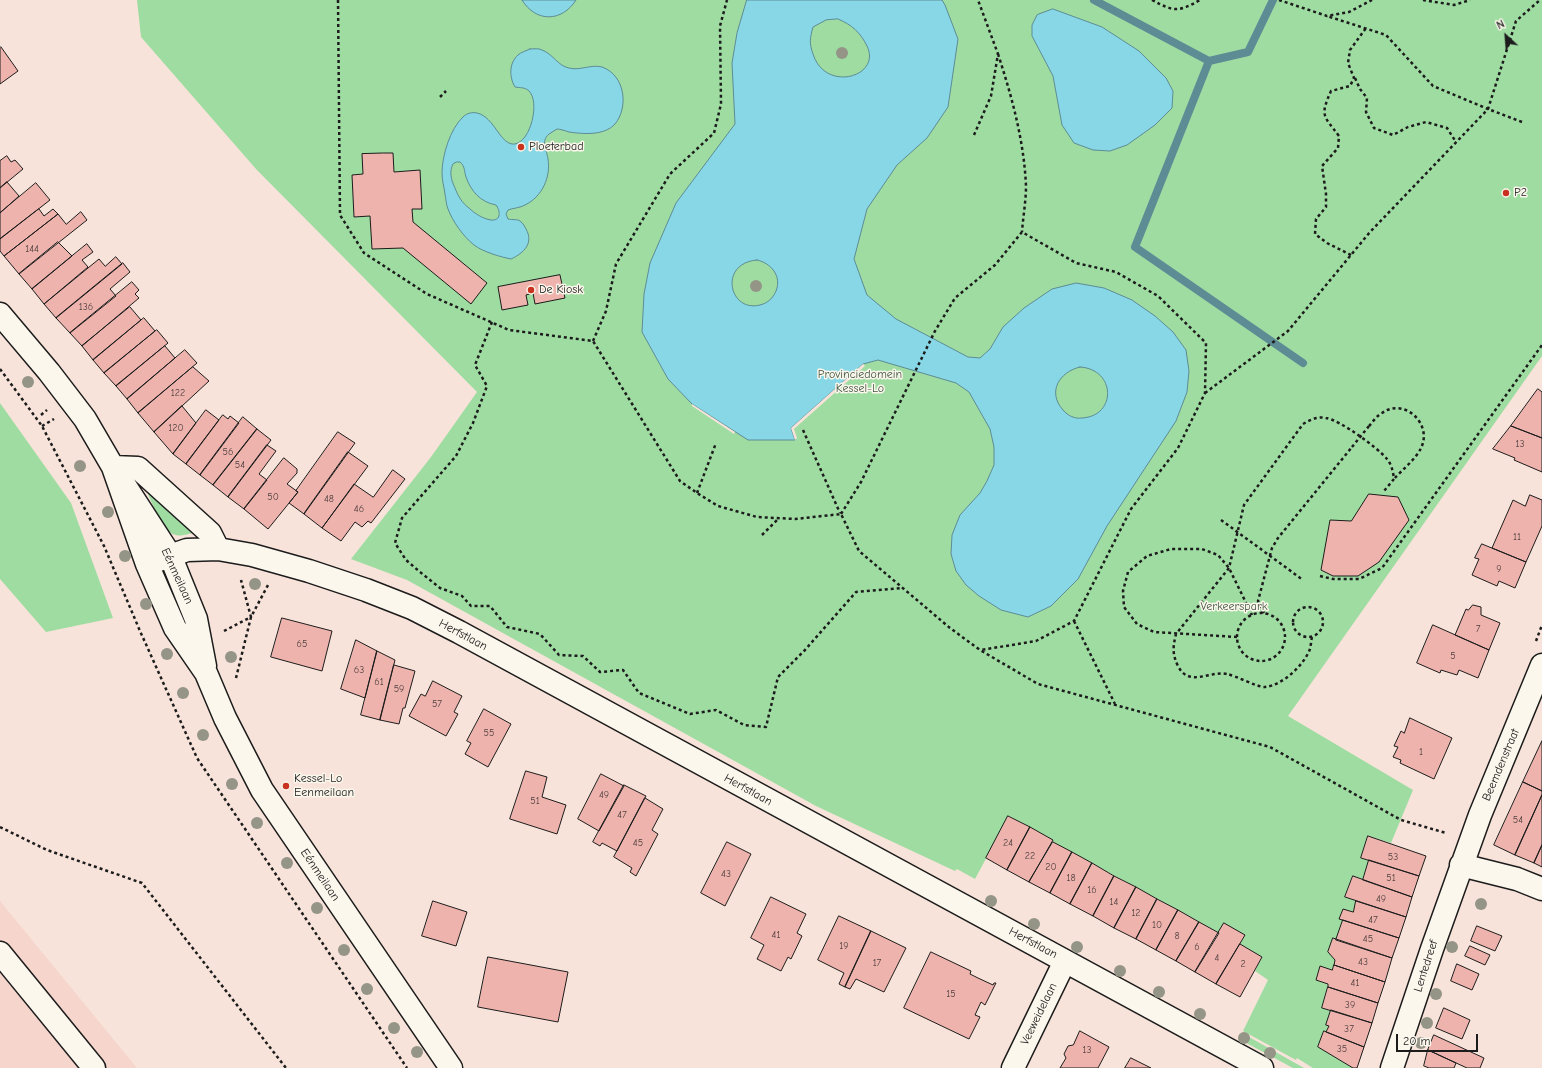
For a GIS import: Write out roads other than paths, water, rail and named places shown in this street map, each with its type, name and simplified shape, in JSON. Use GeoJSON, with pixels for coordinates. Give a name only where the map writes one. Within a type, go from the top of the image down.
{"type":"FeatureCollection","features":[{"type":"Feature","properties":{"kind":"street","name":"Eénmeilaan"},"geometry":{"type":"LineString","coordinates":[[0,314],[50,372],[85,419],[113,467],[170,555],[196,619],[206,673]]}},
{"type":"Feature","properties":{"kind":"street","name":"Eénmeilaan"},"geometry":{"type":"LineString","coordinates":[[113,467],[147,564],[175,628],[206,673],[225,718],[262,790],[451,1068]]}},
{"type":"Feature","properties":{"kind":"street"},"geometry":{"type":"LineString","coordinates":[[113,467],[138,468],[228,551]]}},
{"type":"Feature","properties":{"kind":"street","name":"Herfstlaan"},"geometry":{"type":"LineString","coordinates":[[147,564],[187,550],[228,551],[275,561],[366,590],[412,608],[1262,1068]]}},
{"type":"Feature","properties":{"kind":"street","name":"Beemdenstraat"},"geometry":{"type":"LineString","coordinates":[[1461,865],[1542,665]]}},
{"type":"Feature","properties":{"kind":"street"},"geometry":{"type":"LineString","coordinates":[[1461,865],[1517,879],[1542,889]]}},
{"type":"Feature","properties":{"kind":"street","name":"Lentedreef"},"geometry":{"type":"LineString","coordinates":[[1392,1068],[1461,865]]}},
{"type":"Feature","properties":{"kind":"street"},"geometry":{"type":"LineString","coordinates":[[0,953],[94,1068]]}},
{"type":"Feature","properties":{"kind":"street","name":"Veeweidelaan"},"geometry":{"type":"LineString","coordinates":[[1013,1068],[1065,961]]}},
{"type":"Feature","properties":{"kind":"water"},"geometry":{"type":"Polygon","coordinates":[[[522,0],[576,0],[564,13],[549,17],[534,13],[522,0]]]}},
{"type":"Feature","properties":{"kind":"water"},"geometry":{"type":"Polygon","coordinates":[[[747,0],[942,0],[958,39],[948,107],[927,138],[897,165],[867,209],[854,259],[867,295],[896,319],[968,357],[980,358],[990,349],[1003,327],[1024,308],[1052,289],[1076,283],[1104,288],[1132,300],[1155,316],[1173,332],[1186,350],[1189,371],[1187,392],[1176,421],[1107,526],[1078,579],[1051,606],[1028,617],[1001,610],[979,596],[966,585],[956,571],[951,554],[952,535],[960,515],[980,493],[987,481],[994,465],[994,447],[990,429],[969,392],[956,383],[878,360],[863,364],[791,428],[795,440],[748,440],[692,404],[668,379],[642,332],[644,294],[650,263],[676,203],[735,124],[732,63],[737,33],[747,0]],[[838,19],[826,20],[813,27],[810,44],[819,66],[829,74],[839,77],[850,76],[860,72],[867,66],[869,57],[867,46],[851,26],[838,19]],[[757,260],[745,263],[737,269],[733,278],[732,287],[735,295],[741,302],[749,305],[760,305],[768,302],[776,291],[778,280],[774,271],[767,264],[757,260]],[[1080,367],[1066,373],[1058,384],[1056,396],[1058,403],[1065,412],[1074,417],[1082,418],[1093,415],[1102,409],[1106,402],[1108,392],[1106,383],[1092,370],[1080,367]]]}},
{"type":"Feature","properties":{"kind":"water"},"geometry":{"type":"Polygon","coordinates":[[[1053,9],[1102,27],[1139,51],[1166,78],[1173,91],[1172,108],[1155,125],[1127,145],[1110,151],[1093,150],[1074,143],[1062,125],[1053,76],[1032,36],[1032,25],[1037,15],[1053,9]]]}},
{"type":"Feature","properties":{"kind":"water"},"geometry":{"type":"Polygon","coordinates":[[[530,49],[541,49],[565,67],[577,69],[598,66],[610,71],[620,84],[623,101],[622,109],[615,124],[605,131],[587,134],[557,129],[546,137],[544,143],[549,166],[547,179],[541,192],[523,206],[508,210],[506,214],[508,219],[518,220],[522,223],[529,239],[524,251],[511,259],[492,254],[478,248],[459,228],[448,209],[442,178],[442,166],[445,151],[454,128],[463,117],[468,114],[477,113],[483,116],[493,125],[505,141],[510,143],[515,144],[521,141],[525,136],[532,120],[534,104],[529,91],[515,87],[511,70],[515,58],[521,53],[530,49]],[[460,162],[453,164],[451,176],[452,182],[460,199],[479,216],[491,220],[497,219],[499,212],[496,205],[490,204],[481,199],[473,191],[466,177],[464,167],[460,162]]]}},
{"type":"Feature","properties":{"kind":"waterway"},"geometry":{"type":"LineString","coordinates":[[1094,0],[1209,61],[1135,247],[1303,363]]}},
{"type":"Feature","properties":{"kind":"waterway"},"geometry":{"type":"LineString","coordinates":[[1209,61],[1248,52],[1273,0]]}},
{"type":"Feature","properties":{"kind":"place","name":"Ploeterbad"},"geometry":{"type":"Point","coordinates":[521,147]}},
{"type":"Feature","properties":{"kind":"place","name":"P2"},"geometry":{"type":"Point","coordinates":[1506,193]}},
{"type":"Feature","properties":{"kind":"place","name":"De Kiosk"},"geometry":{"type":"Point","coordinates":[531,290]}},
{"type":"Feature","properties":{"kind":"place","name":"Kessel-Lo Eenmeilaan"},"geometry":{"type":"Point","coordinates":[286,786]}},
{"type":"Feature","properties":{"kind":"park label","name":"Provinciedomein Kessel-Lo"},"geometry":{"type":"Point","coordinates":[860,382]}},
{"type":"Feature","properties":{"kind":"park label","name":"Verkeerspark"},"geometry":{"type":"Point","coordinates":[1234,607]}}]}
